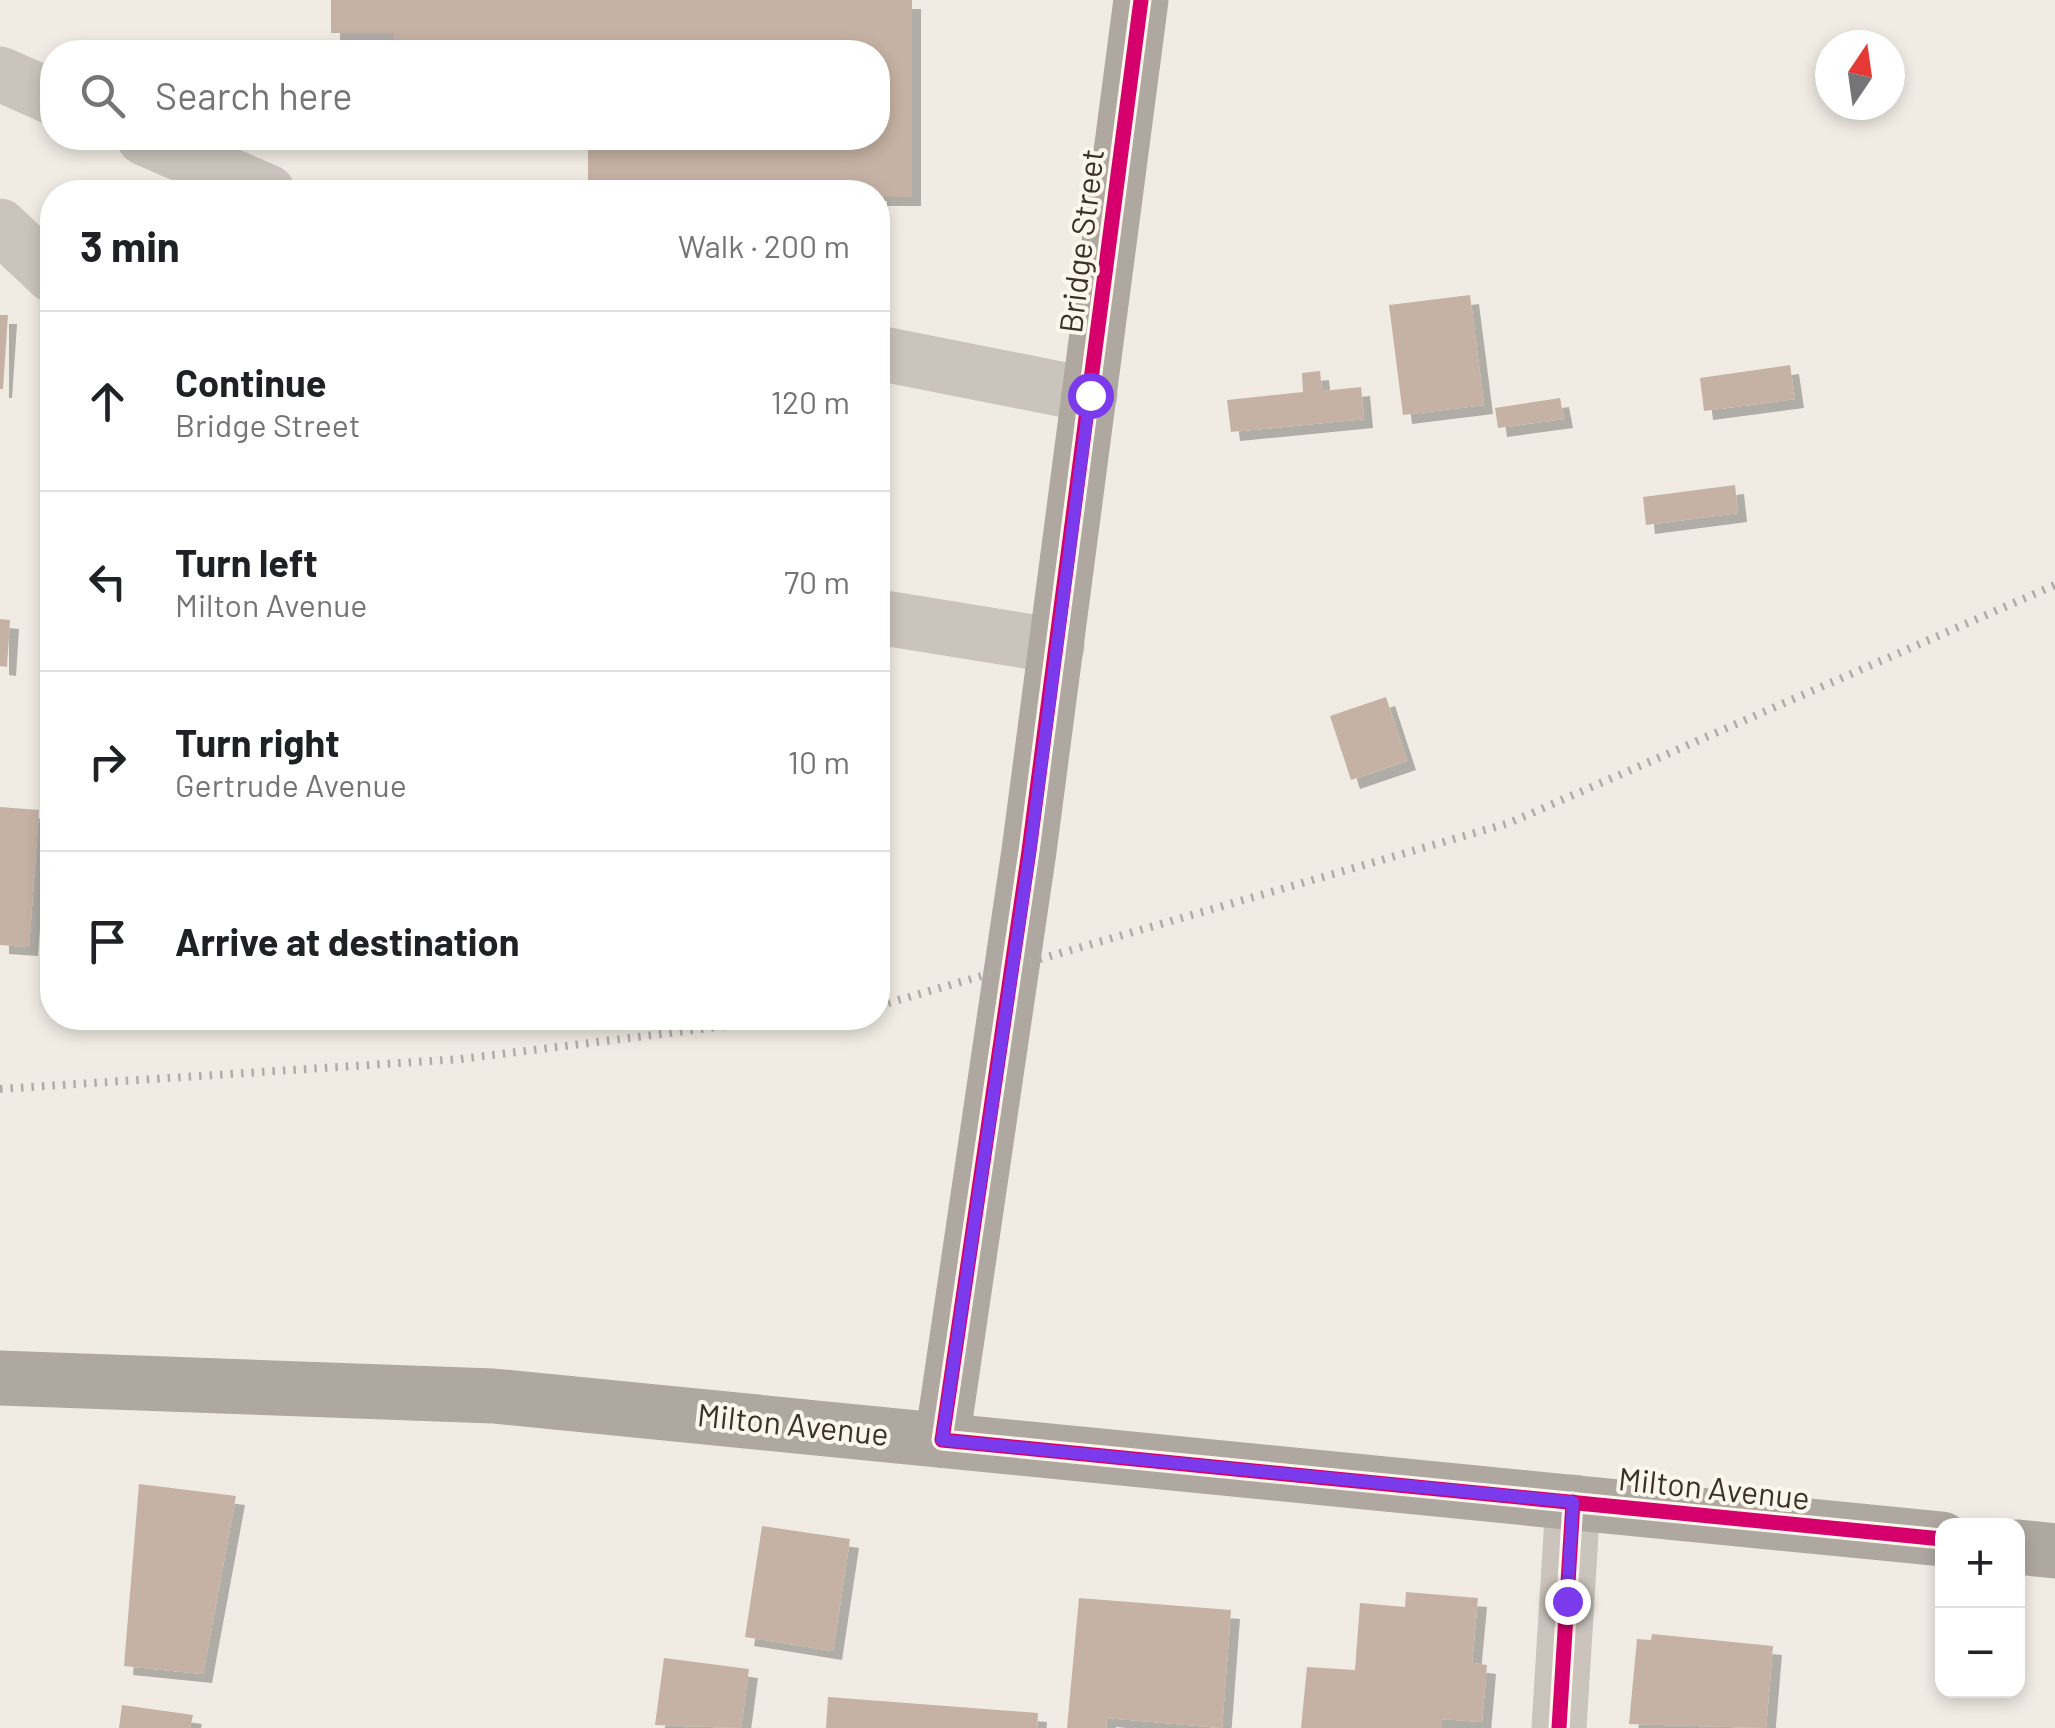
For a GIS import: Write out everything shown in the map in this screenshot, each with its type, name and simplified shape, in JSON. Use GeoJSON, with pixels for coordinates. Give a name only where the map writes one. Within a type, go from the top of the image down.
{"type":"FeatureCollection","features":[{"type":"Feature","properties":{"kind":"main road","name":"Bridge Street"},"geometry":{"type":"LineString","coordinates":[[942,1440],[1057,646],[1141,0]]}},
{"type":"Feature","properties":{"kind":"main road","name":"Milton Avenue"},"geometry":{"type":"LineString","coordinates":[[0,1378],[493,1396],[1935,1538]]}},
{"type":"Feature","properties":{"kind":"main road"},"geometry":{"type":"LineString","coordinates":[[2025,1548],[2055,1550]]}},
{"type":"Feature","properties":{"kind":"street"},"geometry":{"type":"LineString","coordinates":[[0,74],[40,92]]}},
{"type":"Feature","properties":{"kind":"street"},"geometry":{"type":"LineString","coordinates":[[172,150],[240,180]]}},
{"type":"Feature","properties":{"kind":"street"},"geometry":{"type":"LineString","coordinates":[[0,226],[40,264]]}},
{"type":"Feature","properties":{"kind":"street"},"geometry":{"type":"LineString","coordinates":[[890,356],[1090,395]]}},
{"type":"Feature","properties":{"kind":"street"},"geometry":{"type":"LineString","coordinates":[[890,619],[1057,646]]}},
{"type":"Feature","properties":{"kind":"street"},"geometry":{"type":"LineString","coordinates":[[1559,1728],[1573,1502]]}},
{"type":"Feature","properties":{"kind":"building"},"geometry":{"type":"Polygon","coordinates":[[[331,0],[912,0],[912,197],[890,197],[890,180],[588,180],[588,150],[890,150],[890,40],[394,40],[394,33],[331,33],[331,0]]]}},
{"type":"Feature","properties":{"kind":"building"},"geometry":{"type":"Polygon","coordinates":[[[1470,295],[1484,405],[1403,415],[1389,305],[1470,295]]]}},
{"type":"Feature","properties":{"kind":"building"},"geometry":{"type":"Polygon","coordinates":[[[0,315],[8,315],[3,389],[0,389],[0,315]]]}},
{"type":"Feature","properties":{"kind":"building"},"geometry":{"type":"Polygon","coordinates":[[[1790,365],[1795,399],[1704,411],[1700,378],[1790,365]]]}},
{"type":"Feature","properties":{"kind":"building"},"geometry":{"type":"Polygon","coordinates":[[[1320,371],[1322,391],[1361,387],[1364,419],[1231,432],[1227,400],[1303,392],[1302,373],[1320,371]]]}},
{"type":"Feature","properties":{"kind":"building"},"geometry":{"type":"Polygon","coordinates":[[[1560,398],[1564,419],[1498,428],[1495,408],[1560,398]]]}},
{"type":"Feature","properties":{"kind":"building"},"geometry":{"type":"Polygon","coordinates":[[[1735,485],[1738,513],[1646,525],[1643,497],[1735,485]]]}},
{"type":"Feature","properties":{"kind":"building"},"geometry":{"type":"Polygon","coordinates":[[[0,619],[10,620],[7,667],[0,666],[0,619]]]}},
{"type":"Feature","properties":{"kind":"building"},"geometry":{"type":"Polygon","coordinates":[[[1386,697],[1407,761],[1351,780],[1330,716],[1386,697]]]}},
{"type":"Feature","properties":{"kind":"building"},"geometry":{"type":"Polygon","coordinates":[[[0,807],[39,810],[29,947],[0,945],[0,807]]]}},
{"type":"Feature","properties":{"kind":"building"},"geometry":{"type":"Polygon","coordinates":[[[139,1484],[236,1496],[203,1674],[124,1666],[139,1484]]]}},
{"type":"Feature","properties":{"kind":"building"},"geometry":{"type":"Polygon","coordinates":[[[762,1526],[850,1539],[833,1651],[745,1637],[762,1526]]]}},
{"type":"Feature","properties":{"kind":"building"},"geometry":{"type":"Polygon","coordinates":[[[1406,1592],[1478,1598],[1472,1663],[1487,1665],[1482,1722],[1442,1719],[1442,1728],[1301,1728],[1307,1667],[1355,1670],[1360,1603],[1405,1607],[1406,1592]]]}},
{"type":"Feature","properties":{"kind":"building"},"geometry":{"type":"Polygon","coordinates":[[[1079,1598],[1231,1610],[1222,1728],[1107,1718],[1106,1728],[1067,1728],[1079,1598]]]}},
{"type":"Feature","properties":{"kind":"building"},"geometry":{"type":"Polygon","coordinates":[[[1652,1634],[1773,1646],[1766,1728],[1629,1724],[1637,1639],[1651,1640],[1652,1634]]]}},
{"type":"Feature","properties":{"kind":"building"},"geometry":{"type":"Polygon","coordinates":[[[664,1658],[749,1669],[741,1728],[655,1725],[664,1658]]]}},
{"type":"Feature","properties":{"kind":"building"},"geometry":{"type":"Polygon","coordinates":[[[828,1697],[1038,1713],[1037,1728],[826,1728],[828,1697]]]}},
{"type":"Feature","properties":{"kind":"building"},"geometry":{"type":"Polygon","coordinates":[[[122,1705],[193,1715],[190,1728],[119,1728],[122,1705]]]}},
{"type":"Feature","properties":{"kind":"railway"},"geometry":{"type":"LineString","coordinates":[[890,1003],[1509,823],[2055,585]]}},
{"type":"Feature","properties":{"kind":"railway"},"geometry":{"type":"LineString","coordinates":[[0,1089],[461,1059],[694,1030]]}},
{"type":"Feature","properties":{"kind":"cycle path"},"geometry":{"type":"LineString","coordinates":[[1141,0],[1029,851],[942,1440],[1935,1538]]}},
{"type":"Feature","properties":{"kind":"cycle path"},"geometry":{"type":"LineString","coordinates":[[1559,1728],[1573,1502]]}},
{"type":"Feature","properties":{"kind":"route"},"geometry":{"type":"LineString","coordinates":[[1090,395],[1030,851],[942,1440],[1573,1502],[1567,1601]]}}]}
